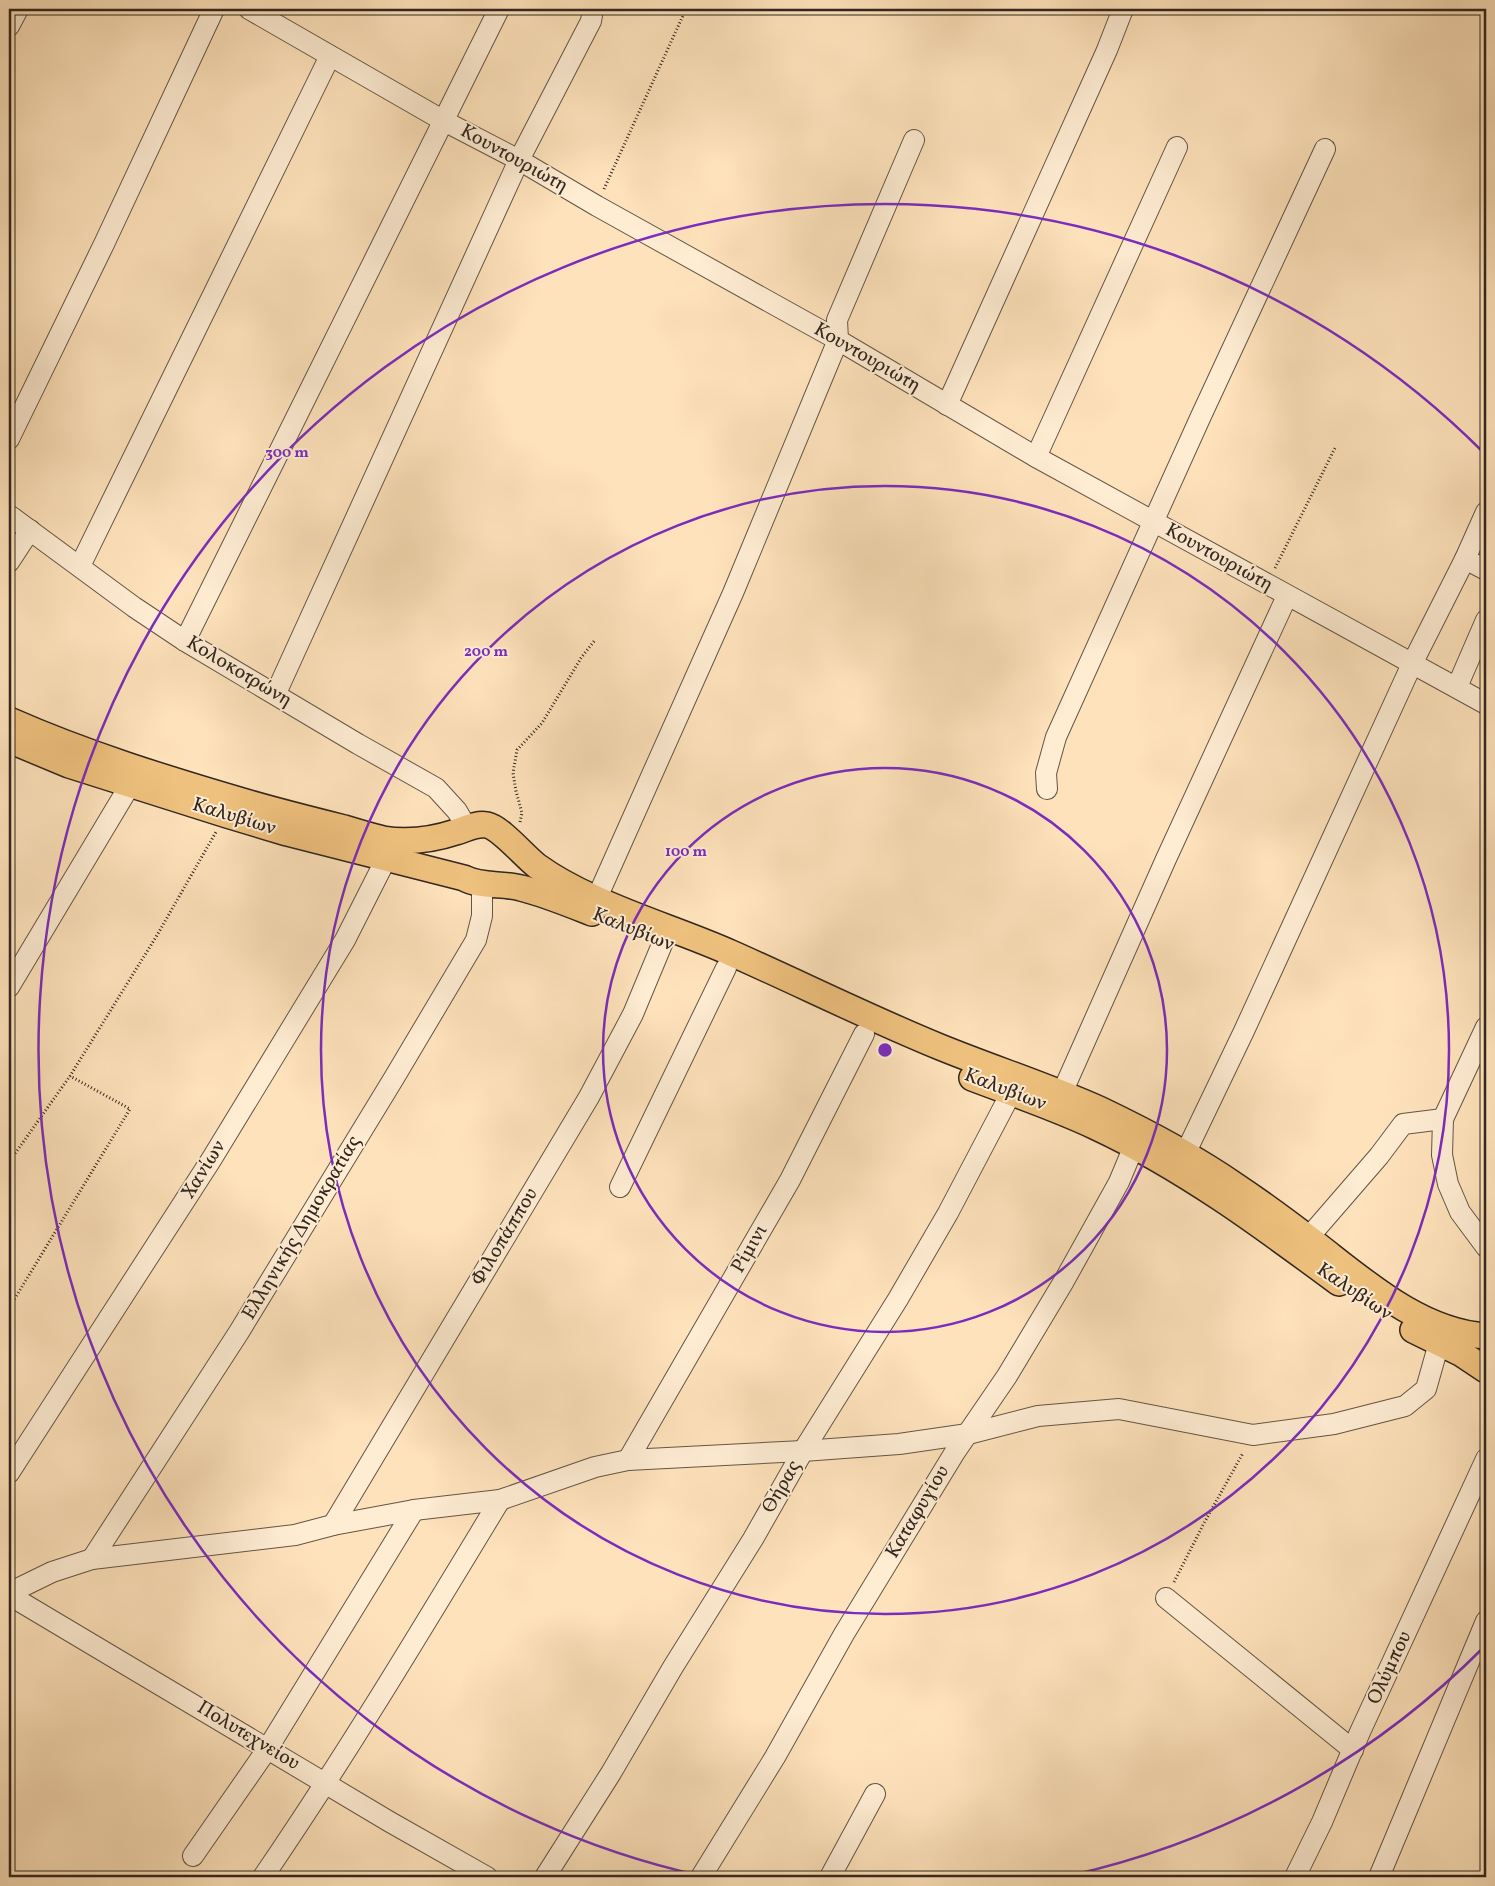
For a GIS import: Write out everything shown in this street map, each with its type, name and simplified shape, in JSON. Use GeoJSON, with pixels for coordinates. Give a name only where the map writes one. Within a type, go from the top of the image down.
{"type":"FeatureCollection","features":[{"type":"Feature","properties":{"kind":"main road","name":"Καλυβίων"},"geometry":{"type":"LineString","coordinates":[[9,720],[75,747],[136,768],[283,813],[383,838],[409,841],[427,840],[484,824],[504,835],[537,865],[561,882],[596,900],[732,954],[834,1002],[944,1048],[1062,1093],[1111,1115],[1185,1154],[1236,1186],[1367,1283],[1417,1315],[1469,1335],[1486,1336]]}},
{"type":"Feature","properties":{"kind":"main road","name":"Καλυβίων"},"geometry":{"type":"LineString","coordinates":[[9,740],[70,765],[287,833],[477,882],[521,888],[574,906],[726,968],[864,1034],[1096,1126],[1134,1146],[1227,1202],[1356,1296],[1410,1329],[1462,1354],[1486,1370]]}},
{"type":"Feature","properties":{"kind":"main road"},"geometry":{"type":"LineString","coordinates":[[464,829],[456,837],[451,855],[453,864],[458,872],[477,882],[496,880],[508,866],[510,848],[504,835]]}},
{"type":"Feature","properties":{"kind":"street"},"geometry":{"type":"LineString","coordinates":[[9,26],[18,9]]}},
{"type":"Feature","properties":{"kind":"street"},"geometry":{"type":"LineString","coordinates":[[9,439],[104,244],[214,9]]}},
{"type":"Feature","properties":{"kind":"street","name":"Κουντουριώτη"},"geometry":{"type":"LineString","coordinates":[[249,9],[444,121],[519,160],[597,206],[838,340],[1036,457],[1486,704]]}},
{"type":"Feature","properties":{"kind":"street"},"geometry":{"type":"LineString","coordinates":[[185,641],[499,9]]}},
{"type":"Feature","properties":{"kind":"street"},"geometry":{"type":"LineString","coordinates":[[276,693],[519,160],[591,21],[593,9]]}},
{"type":"Feature","properties":{"kind":"street"},"geometry":{"type":"LineString","coordinates":[[947,405],[1124,9]]}},
{"type":"Feature","properties":{"kind":"street"},"geometry":{"type":"LineString","coordinates":[[80,566],[330,56]]}},
{"type":"Feature","properties":{"kind":"street"},"geometry":{"type":"LineString","coordinates":[[596,900],[734,593],[838,340],[837,320],[914,140]]}},
{"type":"Feature","properties":{"kind":"street"},"geometry":{"type":"LineString","coordinates":[[1036,457],[1177,147]]}},
{"type":"Feature","properties":{"kind":"street"},"geometry":{"type":"LineString","coordinates":[[1047,789],[1046,773],[1056,738],[1324,149]]}},
{"type":"Feature","properties":{"kind":"street"},"geometry":{"type":"LineString","coordinates":[[1185,1154],[1244,1032],[1412,664],[1465,559],[1486,512]]}},
{"type":"Feature","properties":{"kind":"street","name":"Κολοκοτρώνη"},"geometry":{"type":"LineString","coordinates":[[9,515],[134,607],[185,641],[436,788],[457,812],[464,829]]}},
{"type":"Feature","properties":{"kind":"street"},"geometry":{"type":"LineString","coordinates":[[9,562],[30,530]]}},
{"type":"Feature","properties":{"kind":"street"},"geometry":{"type":"LineString","coordinates":[[1465,559],[1486,570]]}},
{"type":"Feature","properties":{"kind":"street"},"geometry":{"type":"LineString","coordinates":[[1062,1093],[1166,859],[1287,596]]}},
{"type":"Feature","properties":{"kind":"street"},"geometry":{"type":"LineString","coordinates":[[1457,687],[1486,620]]}},
{"type":"Feature","properties":{"kind":"street"},"geometry":{"type":"LineString","coordinates":[[9,987],[130,785]]}},
{"type":"Feature","properties":{"kind":"street","name":"Χανίων"},"geometry":{"type":"LineString","coordinates":[[9,1473],[211,1160],[344,940],[386,859]]}},
{"type":"Feature","properties":{"kind":"street","name":"Ελληνικής Δημοκρατίας"},"geometry":{"type":"LineString","coordinates":[[92,1559],[239,1332],[476,940],[482,916],[477,882]]}},
{"type":"Feature","properties":{"kind":"street","name":"Φιλοπάππου"},"geometry":{"type":"LineString","coordinates":[[333,1525],[589,1097],[633,1014],[662,942]]}},
{"type":"Feature","properties":{"kind":"street"},"geometry":{"type":"LineString","coordinates":[[620,1188],[726,968]]}},
{"type":"Feature","properties":{"kind":"street"},"geometry":{"type":"LineString","coordinates":[[1486,1028],[1444,1119],[1442,1155],[1448,1184],[1460,1212],[1486,1247]]}},
{"type":"Feature","properties":{"kind":"street","name":"Ρίμινι"},"geometry":{"type":"LineString","coordinates":[[628,1460],[790,1180],[864,1034]]}},
{"type":"Feature","properties":{"kind":"street","name":"Θήρας"},"geometry":{"type":"LineString","coordinates":[[545,1877],[611,1773],[673,1667],[753,1539],[802,1451],[898,1299],[948,1213],[1011,1093]]}},
{"type":"Feature","properties":{"kind":"street"},"geometry":{"type":"LineString","coordinates":[[1308,1238],[1379,1156],[1403,1124],[1444,1119]]}},
{"type":"Feature","properties":{"kind":"street","name":"Καταφυγίου"},"geometry":{"type":"LineString","coordinates":[[701,1877],[775,1757],[844,1634],[955,1452],[1007,1376],[1064,1281],[1119,1182],[1134,1146]]}},
{"type":"Feature","properties":{"kind":"street"},"geometry":{"type":"LineString","coordinates":[[9,1594],[52,1572],[92,1559],[295,1535],[333,1525],[414,1510],[500,1500],[595,1467],[628,1460],[899,1444],[968,1434],[1038,1416],[1119,1409],[1252,1435],[1334,1424],[1405,1406],[1426,1389],[1439,1343]]}},
{"type":"Feature","properties":{"kind":"street","name":"Ολύμπου"},"geometry":{"type":"LineString","coordinates":[[1295,1877],[1322,1822],[1486,1459]]}},
{"type":"Feature","properties":{"kind":"street"},"geometry":{"type":"LineString","coordinates":[[263,1877],[326,1783],[401,1665],[500,1500]]}},
{"type":"Feature","properties":{"kind":"street"},"geometry":{"type":"LineString","coordinates":[[193,1856],[268,1748],[414,1510]]}},
{"type":"Feature","properties":{"kind":"street","name":"Πολυτεχνείου"},"geometry":{"type":"LineString","coordinates":[[9,1594],[390,1822],[487,1877]]}},
{"type":"Feature","properties":{"kind":"street"},"geometry":{"type":"LineString","coordinates":[[1166,1598],[1353,1750]]}},
{"type":"Feature","properties":{"kind":"street"},"geometry":{"type":"LineString","coordinates":[[1379,1877],[1486,1621]]}},
{"type":"Feature","properties":{"kind":"street"},"geometry":{"type":"LineString","coordinates":[[830,1877],[875,1794]]}},
{"type":"Feature","properties":{"kind":"path"},"geometry":{"type":"LineString","coordinates":[[597,206],[686,9]]}},
{"type":"Feature","properties":{"kind":"path"},"geometry":{"type":"LineString","coordinates":[[1267,584],[1336,446]]}},
{"type":"Feature","properties":{"kind":"path"},"geometry":{"type":"LineString","coordinates":[[504,835],[520,824],[522,813],[513,773],[517,750],[542,723],[581,658],[595,640]]}},
{"type":"Feature","properties":{"kind":"path"},"geometry":{"type":"LineString","coordinates":[[9,1162],[70,1076],[156,937],[227,815]]}},
{"type":"Feature","properties":{"kind":"path"},"geometry":{"type":"LineString","coordinates":[[9,1308],[130,1109],[70,1076]]}},
{"type":"Feature","properties":{"kind":"path"},"geometry":{"type":"LineString","coordinates":[[1166,1598],[1252,1435]]}}]}
